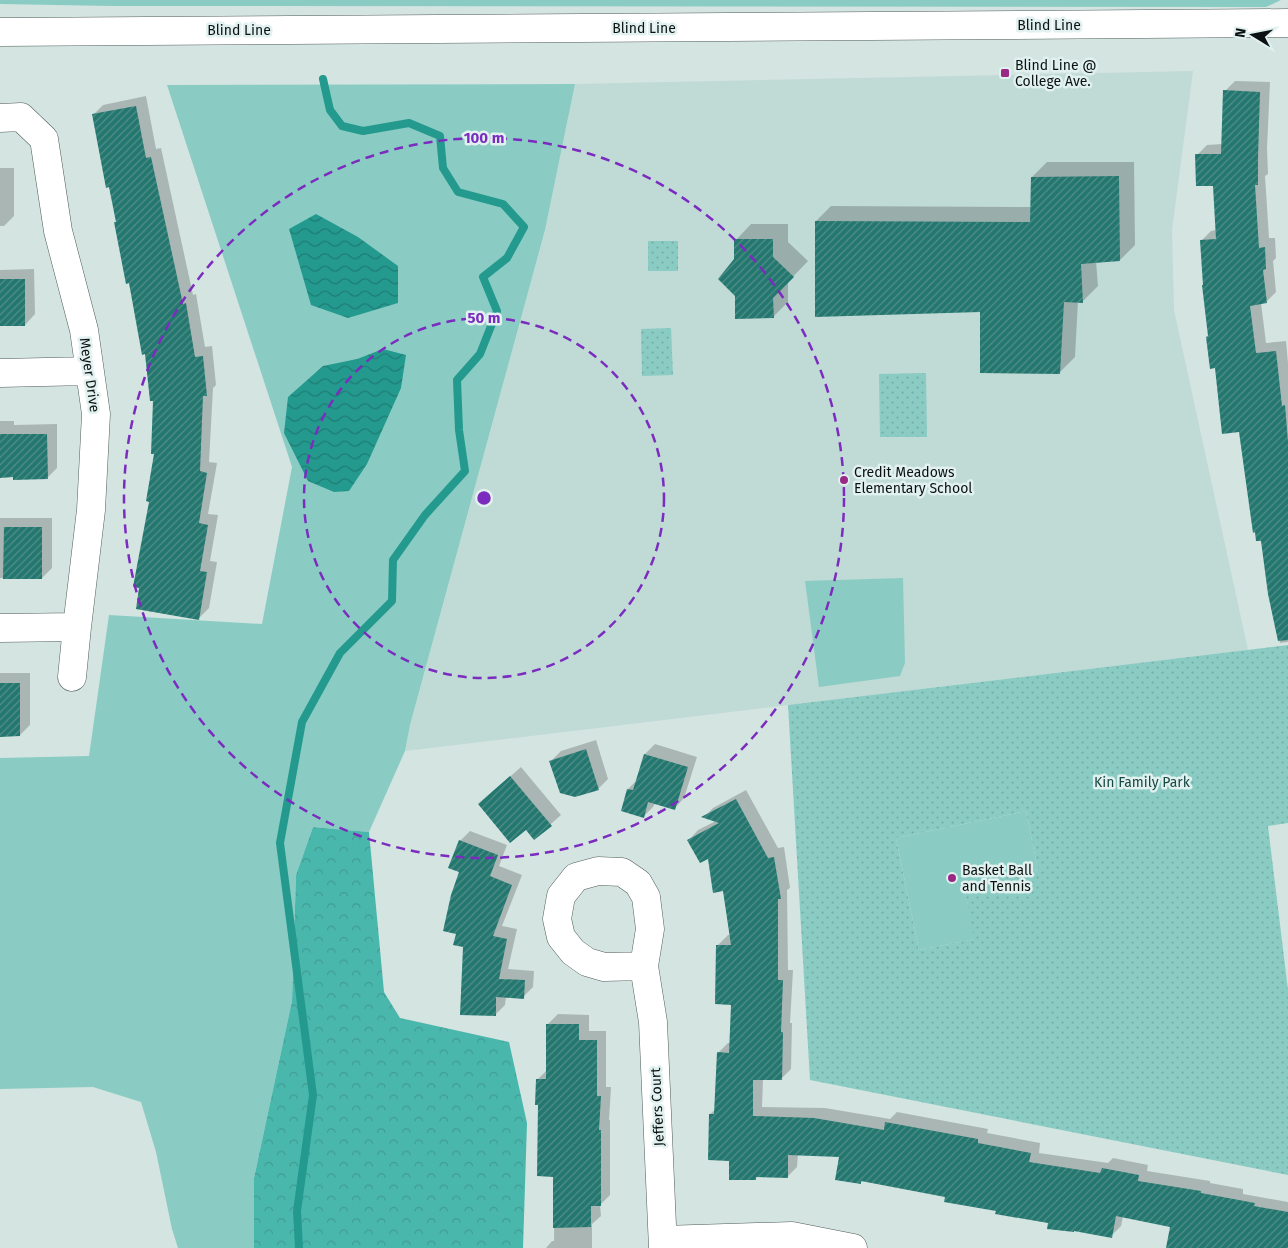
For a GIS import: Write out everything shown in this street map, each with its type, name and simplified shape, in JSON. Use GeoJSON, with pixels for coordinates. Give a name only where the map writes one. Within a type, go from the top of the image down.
{"type":"FeatureCollection","features":[{"type":"Feature","properties":{"kind":"street","name":"Blind Line"},"geometry":{"type":"LineString","coordinates":[[0,32],[1288,23]]}},
{"type":"Feature","properties":{"kind":"street","name":"Meyer Drive"},"geometry":{"type":"LineString","coordinates":[[10,117],[44,139],[58,231],[84,330],[96,414],[91,510],[72,677]]}},
{"type":"Feature","properties":{"kind":"street"},"geometry":{"type":"LineString","coordinates":[[0,373],[89,371]]}},
{"type":"Feature","properties":{"kind":"street"},"geometry":{"type":"LineString","coordinates":[[0,628],[77,627]]}},
{"type":"Feature","properties":{"kind":"street","name":"Jeffers Court"},"geometry":{"type":"LineString","coordinates":[[644,966],[653,1022],[663,1244]]}},
{"type":"Feature","properties":{"kind":"street"},"geometry":{"type":"LineString","coordinates":[[663,1244],[792,1236],[853,1248]]}},
{"type":"Feature","properties":{"kind":"shaded area","name":"Credit Meadows Elementary School"},"geometry":{"type":"Polygon","coordinates":[[[1193,71],[1172,230],[1174,310],[1248,650],[405,751],[410,725],[545,230],[575,84],[1193,71]]]}},
{"type":"Feature","properties":{"kind":"green space"},"geometry":{"type":"Polygon","coordinates":[[[0,0],[1281,0],[1266,7],[112,6],[0,4],[0,0]]]}},
{"type":"Feature","properties":{"kind":"green space"},"geometry":{"type":"Polygon","coordinates":[[[575,84],[545,230],[410,725],[405,751],[369,832],[313,827],[296,875],[292,1001],[254,1178],[254,1248],[178,1248],[172,1229],[156,1152],[141,1102],[93,1087],[0,1089],[0,758],[89,756],[109,615],[262,624],[292,467],[167,85],[575,84]],[[383,350],[357,359],[334,492],[383,350]]]}},
{"type":"Feature","properties":{"kind":"green space"},"geometry":{"type":"Polygon","coordinates":[[[648,241],[678,241],[678,271],[648,271],[648,241]]]}},
{"type":"Feature","properties":{"kind":"green space"},"geometry":{"type":"Polygon","coordinates":[[[671,328],[673,375],[642,376],[641,329],[671,328]]]}},
{"type":"Feature","properties":{"kind":"green space"},"geometry":{"type":"Polygon","coordinates":[[[926,373],[927,437],[880,437],[879,374],[926,373]]]}},
{"type":"Feature","properties":{"kind":"green space"},"geometry":{"type":"Polygon","coordinates":[[[903,578],[905,663],[900,676],[819,687],[805,581],[903,578]]]}},
{"type":"Feature","properties":{"kind":"green space","name":"Kin Family Park"},"geometry":{"type":"Polygon","coordinates":[[[1288,645],[1288,823],[1268,826],[1288,990],[1288,1175],[810,1080],[788,705],[1288,645]],[[1026,811],[896,838],[919,950],[974,939],[964,886],[1038,870],[1026,811]]]}},
{"type":"Feature","properties":{"kind":"green space","name":"Basket Ball and Tennis"},"geometry":{"type":"Polygon","coordinates":[[[1026,811],[1038,870],[964,886],[975,939],[919,950],[896,838],[1026,811]]]}},
{"type":"Feature","properties":{"kind":"green space"},"geometry":{"type":"Polygon","coordinates":[[[313,827],[369,832],[384,992],[400,1018],[509,1042],[527,1123],[523,1248],[254,1248],[254,1178],[292,1001],[296,875],[313,827]]]}},
{"type":"Feature","properties":{"kind":"water"},"geometry":{"type":"Polygon","coordinates":[[[316,214],[358,237],[398,266],[398,303],[348,318],[311,305],[289,229],[316,214]]]}},
{"type":"Feature","properties":{"kind":"water"},"geometry":{"type":"Polygon","coordinates":[[[383,349],[406,355],[401,388],[367,464],[349,491],[334,492],[308,481],[284,433],[288,397],[323,366],[357,359],[383,349]]]}},
{"type":"Feature","properties":{"kind":"building"},"geometry":{"type":"Polygon","coordinates":[[[1223,90],[1260,92],[1258,185],[1255,185],[1259,248],[1265,247],[1266,269],[1263,270],[1267,303],[1250,306],[1256,353],[1276,351],[1282,406],[1285,405],[1288,442],[1288,640],[1278,641],[1268,594],[1261,541],[1256,541],[1255,532],[1253,533],[1239,432],[1222,434],[1215,368],[1210,369],[1206,337],[1208,336],[1202,285],[1200,240],[1216,239],[1213,186],[1196,186],[1195,154],[1221,154],[1223,90]]]}},
{"type":"Feature","properties":{"kind":"building"},"geometry":{"type":"Polygon","coordinates":[[[136,106],[146,158],[151,157],[183,304],[186,303],[195,357],[203,356],[207,396],[203,396],[200,471],[207,473],[199,523],[208,525],[200,571],[207,572],[199,620],[136,609],[139,588],[133,587],[149,502],[146,501],[154,454],[151,454],[153,401],[150,401],[145,354],[142,355],[129,283],[126,284],[109,187],[106,188],[92,114],[136,106]]]}},
{"type":"Feature","properties":{"kind":"building"},"geometry":{"type":"Polygon","coordinates":[[[1119,176],[1120,261],[1081,264],[1083,303],[1064,302],[1060,374],[980,373],[980,312],[815,317],[815,221],[1030,222],[1031,177],[1119,176]]]}},
{"type":"Feature","properties":{"kind":"building"},"geometry":{"type":"Polygon","coordinates":[[[734,239],[773,239],[773,257],[794,277],[773,298],[774,318],[735,319],[735,296],[718,279],[734,259],[734,239]]]}},
{"type":"Feature","properties":{"kind":"building"},"geometry":{"type":"Polygon","coordinates":[[[0,279],[25,279],[25,326],[0,326],[0,279]]]}},
{"type":"Feature","properties":{"kind":"building"},"geometry":{"type":"Polygon","coordinates":[[[0,434],[47,434],[48,479],[13,480],[13,477],[0,478],[0,434]]]}},
{"type":"Feature","properties":{"kind":"building"},"geometry":{"type":"Polygon","coordinates":[[[4,527],[42,527],[42,579],[3,579],[4,527]]]}},
{"type":"Feature","properties":{"kind":"building"},"geometry":{"type":"Polygon","coordinates":[[[0,683],[20,683],[20,736],[0,737],[0,683]]]}},
{"type":"Feature","properties":{"kind":"building"},"geometry":{"type":"Polygon","coordinates":[[[586,749],[599,790],[575,797],[560,793],[549,761],[586,749]]]}},
{"type":"Feature","properties":{"kind":"building"},"geometry":{"type":"Polygon","coordinates":[[[644,754],[688,767],[675,810],[648,802],[644,818],[621,811],[627,789],[633,790],[644,754]]]}},
{"type":"Feature","properties":{"kind":"building"},"geometry":{"type":"Polygon","coordinates":[[[510,776],[552,826],[534,840],[526,830],[510,843],[478,804],[510,776]]]}},
{"type":"Feature","properties":{"kind":"building"},"geometry":{"type":"Polygon","coordinates":[[[736,799],[768,858],[774,857],[781,899],[778,899],[778,980],[783,980],[782,1080],[753,1080],[753,1116],[814,1118],[884,1130],[885,1122],[978,1139],[978,1143],[1031,1153],[1029,1162],[1100,1173],[1102,1168],[1139,1175],[1138,1181],[1201,1191],[1201,1193],[1255,1203],[1254,1206],[1288,1212],[1288,1248],[1166,1248],[1170,1227],[1116,1216],[1112,1238],[1074,1231],[1047,1229],[1048,1223],[995,1214],[996,1211],[944,1202],[945,1197],[861,1181],[861,1184],[835,1180],[839,1157],[788,1155],[788,1178],[756,1177],[756,1180],[729,1180],[729,1161],[708,1160],[709,1114],[714,1114],[717,1052],[729,1053],[731,1005],[715,1004],[716,945],[731,945],[723,891],[713,893],[708,859],[700,863],[687,840],[719,823],[701,817],[736,799]]]}},
{"type":"Feature","properties":{"kind":"building"},"geometry":{"type":"Polygon","coordinates":[[[459,840],[498,855],[490,876],[512,885],[493,936],[507,939],[499,979],[525,980],[524,999],[496,997],[496,1016],[460,1015],[463,947],[453,945],[456,934],[443,931],[451,895],[459,872],[448,868],[459,840]]]}},
{"type":"Feature","properties":{"kind":"building"},"geometry":{"type":"Polygon","coordinates":[[[546,1024],[579,1024],[579,1040],[597,1040],[597,1096],[601,1096],[599,1130],[601,1130],[601,1206],[591,1206],[591,1227],[553,1228],[553,1177],[537,1176],[538,1105],[535,1105],[536,1079],[546,1079],[546,1024]]]}},
{"type":"Feature","properties":{"kind":"waterway"},"geometry":{"type":"LineString","coordinates":[[299,1248],[297,1211],[313,1095],[280,843],[302,722],[340,653],[392,601],[393,560],[425,515],[465,471],[459,430],[457,380],[480,354],[497,311],[483,277],[507,258],[524,227],[503,204],[458,192],[443,168],[440,136],[409,123],[363,131],[342,126],[330,110],[323,79]]}},
{"type":"Feature","properties":{"kind":"place","name":"Blind Line @ College Ave."},"geometry":{"type":"Point","coordinates":[1005,73]}},
{"type":"Feature","properties":{"kind":"place","name":"Credit Meadows Elementary School"},"geometry":{"type":"Point","coordinates":[844,480]}},
{"type":"Feature","properties":{"kind":"place","name":"Basket Ball and Tennis"},"geometry":{"type":"Point","coordinates":[952,878]}}]}
